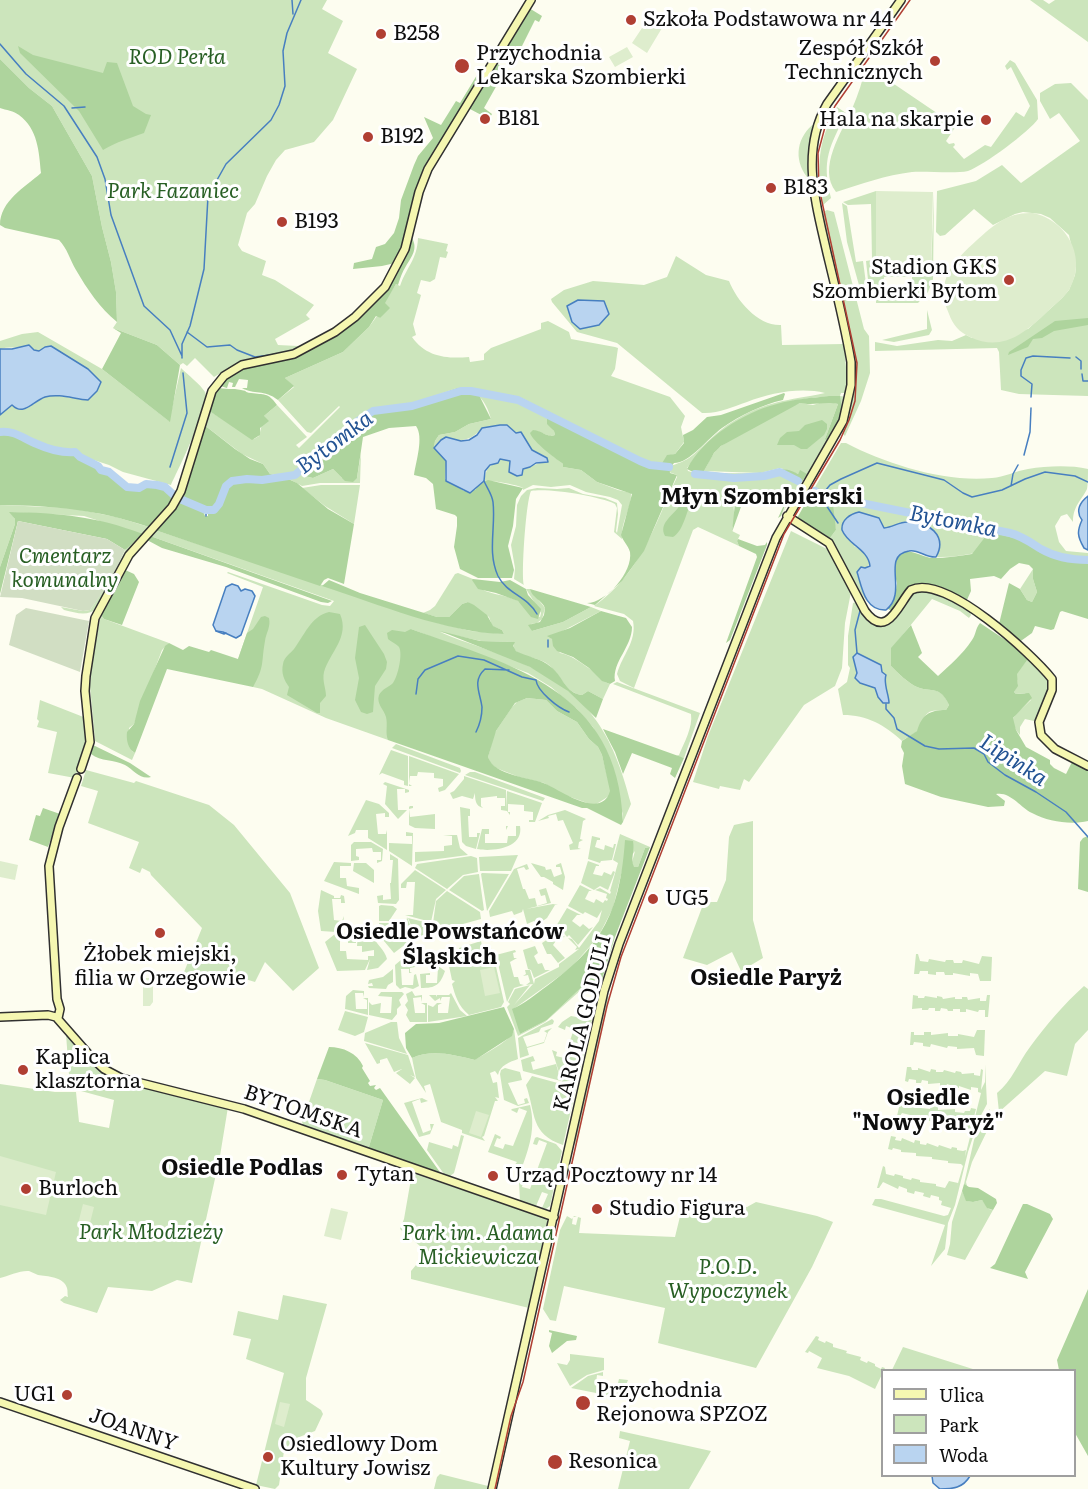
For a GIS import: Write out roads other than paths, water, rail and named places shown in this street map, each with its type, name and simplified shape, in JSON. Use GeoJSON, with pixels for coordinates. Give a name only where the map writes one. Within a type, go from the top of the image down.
{"type":"FeatureCollection","features":[{"type":"Feature","properties":{"kind":"street"},"geometry":{"type":"LineString","coordinates":[[81,769],[90,742],[85,691],[95,618],[129,555],[172,507],[181,491],[212,391],[227,373],[246,363],[299,353],[335,332],[355,317],[385,287],[405,249],[419,192],[428,169],[531,0]]}},
{"type":"Feature","properties":{"kind":"street","name":"KAROLA GODULI"},"geometry":{"type":"LineString","coordinates":[[492,1489],[602,1000],[619,944],[760,578],[787,516],[843,421],[851,386],[848,345],[812,184],[811,166],[814,144],[819,122],[827,104],[901,0]]}},
{"type":"Feature","properties":{"kind":"street"},"geometry":{"type":"LineString","coordinates":[[787,516],[829,543],[867,614],[877,620],[887,621],[898,611],[911,590],[920,587],[939,591],[978,612],[1008,636],[1052,679],[1052,690],[1039,722],[1041,735],[1055,748],[1088,765]]}},
{"type":"Feature","properties":{"kind":"street"},"geometry":{"type":"LineString","coordinates":[[0,1017],[55,1017],[57,999],[49,862],[77,778]]}},
{"type":"Feature","properties":{"kind":"street","name":"BYTOMSKA"},"geometry":{"type":"LineString","coordinates":[[55,1017],[92,1058],[104,1069],[121,1078],[244,1109],[554,1217]]}},
{"type":"Feature","properties":{"kind":"street","name":"JOANNY"},"geometry":{"type":"LineString","coordinates":[[0,1402],[255,1489]]}},
{"type":"Feature","properties":{"kind":"water"},"geometry":{"type":"Polygon","coordinates":[[[578,300],[604,301],[609,314],[599,325],[580,329],[572,322],[567,306],[578,300]]]}},
{"type":"Feature","properties":{"kind":"water"},"geometry":{"type":"Polygon","coordinates":[[[29,345],[39,351],[51,346],[88,369],[101,382],[97,391],[88,400],[50,396],[25,409],[12,405],[0,415],[0,349],[29,345]]]}},
{"type":"Feature","properties":{"kind":"water"},"geometry":{"type":"Polygon","coordinates":[[[507,425],[516,433],[521,432],[532,450],[547,458],[548,462],[536,463],[523,469],[522,475],[517,476],[509,472],[510,461],[500,459],[498,463],[490,465],[485,471],[484,481],[470,493],[446,481],[446,461],[434,448],[441,440],[446,437],[461,441],[469,440],[482,428],[507,425]]]}},
{"type":"Feature","properties":{"kind":"water"},"geometry":{"type":"Polygon","coordinates":[[[1088,496],[1088,550],[1084,548],[1078,534],[1082,520],[1079,507],[1088,496]]]}},
{"type":"Feature","properties":{"kind":"water"},"geometry":{"type":"Polygon","coordinates":[[[859,512],[879,518],[884,528],[904,522],[915,522],[929,527],[938,536],[939,549],[936,557],[909,551],[901,554],[896,560],[895,594],[886,610],[873,607],[869,603],[857,572],[861,567],[870,566],[868,560],[842,530],[847,518],[859,512]]]}},
{"type":"Feature","properties":{"kind":"water"},"geometry":{"type":"Polygon","coordinates":[[[232,584],[238,586],[241,591],[245,589],[252,591],[255,596],[241,635],[236,638],[216,631],[213,625],[226,587],[232,584]]]}},
{"type":"Feature","properties":{"kind":"water"},"geometry":{"type":"Polygon","coordinates":[[[857,653],[881,665],[882,672],[886,675],[889,703],[883,703],[875,688],[860,683],[855,678],[857,673],[853,657],[857,653]]]}},
{"type":"Feature","properties":{"kind":"water"},"geometry":{"type":"Polygon","coordinates":[[[932,1477],[969,1477],[964,1483],[949,1489],[940,1489],[933,1483],[932,1477]]]}},
{"type":"Feature","properties":{"kind":"waterway"},"geometry":{"type":"LineString","coordinates":[[292,0],[293,14]]}},
{"type":"Feature","properties":{"kind":"waterway"},"geometry":{"type":"LineString","coordinates":[[182,358],[182,344],[190,326],[204,269],[208,196],[226,164],[271,120],[279,105],[285,86],[283,51],[287,33],[301,0]]}},
{"type":"Feature","properties":{"kind":"waterway"},"geometry":{"type":"LineString","coordinates":[[0,44],[26,74],[64,106],[97,157],[105,179],[111,215],[144,306],[170,330],[182,356]]}},
{"type":"Feature","properties":{"kind":"waterway"},"geometry":{"type":"LineString","coordinates":[[72,108],[85,107]]}},
{"type":"Feature","properties":{"kind":"waterway"},"geometry":{"type":"LineString","coordinates":[[187,332],[207,347],[230,345],[255,357],[277,354]]}},
{"type":"Feature","properties":{"kind":"waterway"},"geometry":{"type":"LineString","coordinates":[[1031,397],[1032,384],[1021,376],[1026,358],[1033,356],[1070,358]]}},
{"type":"Feature","properties":{"kind":"waterway"},"geometry":{"type":"LineString","coordinates":[[1076,357],[1081,361],[1081,369]]}},
{"type":"Feature","properties":{"kind":"waterway"},"geometry":{"type":"LineString","coordinates":[[170,467],[187,413],[183,373]]}},
{"type":"Feature","properties":{"kind":"waterway"},"geometry":{"type":"LineString","coordinates":[[1082,374],[1083,381],[1088,381]]}},
{"type":"Feature","properties":{"kind":"waterway","name":"Bytomka"},"geometry":{"type":"LineString","coordinates":[[180,499],[206,510],[214,510],[226,486],[232,481],[262,480],[295,475],[355,423],[373,411],[412,406],[461,391],[518,400],[640,461],[650,465],[669,467]]}},
{"type":"Feature","properties":{"kind":"waterway"},"geometry":{"type":"LineString","coordinates":[[1024,455],[1030,432],[1031,408]]}},
{"type":"Feature","properties":{"kind":"waterway","name":"Bytomka"},"geometry":{"type":"LineString","coordinates":[[0,432],[14,434],[50,449],[75,452],[101,470],[109,472],[127,487],[157,485],[165,487],[176,497]]}},
{"type":"Feature","properties":{"kind":"waterway"},"geometry":{"type":"LineString","coordinates":[[815,491],[825,491],[841,479],[877,463],[944,480],[972,497],[1002,490],[1045,472],[1075,476],[1088,482]]}},
{"type":"Feature","properties":{"kind":"waterway"},"geometry":{"type":"LineString","coordinates":[[1011,486],[1013,474],[1018,465]]}},
{"type":"Feature","properties":{"kind":"waterway","name":"Bytomka"},"geometry":{"type":"LineString","coordinates":[[695,474],[734,478],[764,476],[780,472],[798,481]]}},
{"type":"Feature","properties":{"kind":"waterway"},"geometry":{"type":"LineString","coordinates":[[484,481],[493,502],[492,549],[498,576],[506,587],[528,603],[537,614]]}},
{"type":"Feature","properties":{"kind":"waterway","name":"Bytomka"},"geometry":{"type":"LineString","coordinates":[[815,491],[827,498],[1010,533],[1052,554],[1069,559],[1088,560]]}},
{"type":"Feature","properties":{"kind":"waterway","name":"Lipinka"},"geometry":{"type":"LineString","coordinates":[[820,496],[838,523]]}},
{"type":"Feature","properties":{"kind":"waterway","name":"Bytomka"},"geometry":{"type":"LineString","coordinates":[[206,510],[206,516]]}},
{"type":"Feature","properties":{"kind":"waterway","name":"Lipinka"},"geometry":{"type":"LineString","coordinates":[[857,653],[855,630],[860,611]]}},
{"type":"Feature","properties":{"kind":"waterway"},"geometry":{"type":"LineString","coordinates":[[216,631],[226,633]]}},
{"type":"Feature","properties":{"kind":"waterway"},"geometry":{"type":"LineString","coordinates":[[548,640],[548,647]]}},
{"type":"Feature","properties":{"kind":"waterway"},"geometry":{"type":"LineString","coordinates":[[416,694],[418,679],[425,670],[458,656],[484,660],[522,677],[536,680],[549,699],[569,712]]}},
{"type":"Feature","properties":{"kind":"waterway"},"geometry":{"type":"LineString","coordinates":[[476,732],[482,710],[478,687],[481,673],[485,669],[509,670]]}},
{"type":"Feature","properties":{"kind":"waterway","name":"Lipinka"},"geometry":{"type":"LineString","coordinates":[[886,704],[886,709],[894,718],[897,729],[925,746],[939,749],[974,748],[984,754],[988,762],[1005,775],[1066,812],[1088,837]]}},
{"type":"Feature","properties":{"kind":"tram line"},"geometry":{"type":"LineString","coordinates":[[495,1489],[511,1416],[523,1382],[607,1006],[621,957],[784,534],[840,440],[855,401],[857,363],[819,188],[818,153],[825,127],[835,106],[910,0]]}},
{"type":"Feature","properties":{"kind":"place","name":"Szkoła Podstawowa nr 44"},"geometry":{"type":"Point","coordinates":[631,20]}},
{"type":"Feature","properties":{"kind":"place","name":"B258"},"geometry":{"type":"Point","coordinates":[381,34]}},
{"type":"Feature","properties":{"kind":"place","name":"Zespół Szkół Technicznych"},"geometry":{"type":"Point","coordinates":[935,61]}},
{"type":"Feature","properties":{"kind":"place","name":"Przychodnia Lekarska Szombierki"},"geometry":{"type":"Point","coordinates":[462,66]}},
{"type":"Feature","properties":{"kind":"place","name":"B181"},"geometry":{"type":"Point","coordinates":[485,119]}},
{"type":"Feature","properties":{"kind":"place","name":"Hala na skarpie"},"geometry":{"type":"Point","coordinates":[986,120]}},
{"type":"Feature","properties":{"kind":"place","name":"B192"},"geometry":{"type":"Point","coordinates":[368,137]}},
{"type":"Feature","properties":{"kind":"place","name":"B183"},"geometry":{"type":"Point","coordinates":[771,188]}},
{"type":"Feature","properties":{"kind":"place","name":"B193"},"geometry":{"type":"Point","coordinates":[282,222]}},
{"type":"Feature","properties":{"kind":"place","name":"Stadion GKS Szombierki Bytom"},"geometry":{"type":"Point","coordinates":[1009,280]}},
{"type":"Feature","properties":{"kind":"place","name":"UG5"},"geometry":{"type":"Point","coordinates":[653,899]}},
{"type":"Feature","properties":{"kind":"place","name":"Żłobek miejski, filia w Orzegowie"},"geometry":{"type":"Point","coordinates":[160,933]}},
{"type":"Feature","properties":{"kind":"place","name":"Kaplica klasztorna"},"geometry":{"type":"Point","coordinates":[23,1070]}},
{"type":"Feature","properties":{"kind":"place","name":"Tytan"},"geometry":{"type":"Point","coordinates":[342,1175]}},
{"type":"Feature","properties":{"kind":"place","name":"Urząd Pocztowy nr 14"},"geometry":{"type":"Point","coordinates":[493,1176]}},
{"type":"Feature","properties":{"kind":"place","name":"Burloch"},"geometry":{"type":"Point","coordinates":[26,1189]}},
{"type":"Feature","properties":{"kind":"place","name":"Studio Figura"},"geometry":{"type":"Point","coordinates":[597,1209]}},
{"type":"Feature","properties":{"kind":"place","name":"UG1"},"geometry":{"type":"Point","coordinates":[67,1395]}},
{"type":"Feature","properties":{"kind":"place","name":"Przychodnia Rejonowa SPZOZ"},"geometry":{"type":"Point","coordinates":[583,1403]}},
{"type":"Feature","properties":{"kind":"place","name":"Osiedlowy Dom Kultury Jowisz"},"geometry":{"type":"Point","coordinates":[268,1457]}},
{"type":"Feature","properties":{"kind":"place","name":"Resonica"},"geometry":{"type":"Point","coordinates":[555,1462]}},
{"type":"Feature","properties":{"kind":"district","name":"Młyn Szombierski"},"geometry":{"type":"Point","coordinates":[762,498]}},
{"type":"Feature","properties":{"kind":"district","name":"Osiedle Powstańców Śląskich"},"geometry":{"type":"Point","coordinates":[450,946]}},
{"type":"Feature","properties":{"kind":"district","name":"Osiedle Paryż"},"geometry":{"type":"Point","coordinates":[766,979]}},
{"type":"Feature","properties":{"kind":"district","name":"Osiedle \"Nowy Paryż\""},"geometry":{"type":"Point","coordinates":[928,1112]}},
{"type":"Feature","properties":{"kind":"district","name":"Osiedle Podlas"},"geometry":{"type":"Point","coordinates":[242,1169]}},
{"type":"Feature","properties":{"kind":"park label","name":"ROD Perła"},"geometry":{"type":"Point","coordinates":[177,58]}},
{"type":"Feature","properties":{"kind":"park label","name":"Park Fazaniec"},"geometry":{"type":"Point","coordinates":[173,192]}},
{"type":"Feature","properties":{"kind":"park label","name":"Cmentarz komunalny"},"geometry":{"type":"Point","coordinates":[65,569]}},
{"type":"Feature","properties":{"kind":"park label","name":"Park Młodzieży"},"geometry":{"type":"Point","coordinates":[151,1233]}},
{"type":"Feature","properties":{"kind":"park label","name":"Park im. Adama Mickiewicza"},"geometry":{"type":"Point","coordinates":[478,1246]}},
{"type":"Feature","properties":{"kind":"park label","name":"P.O.D. Wypoczynek"},"geometry":{"type":"Point","coordinates":[728,1280]}}]}
